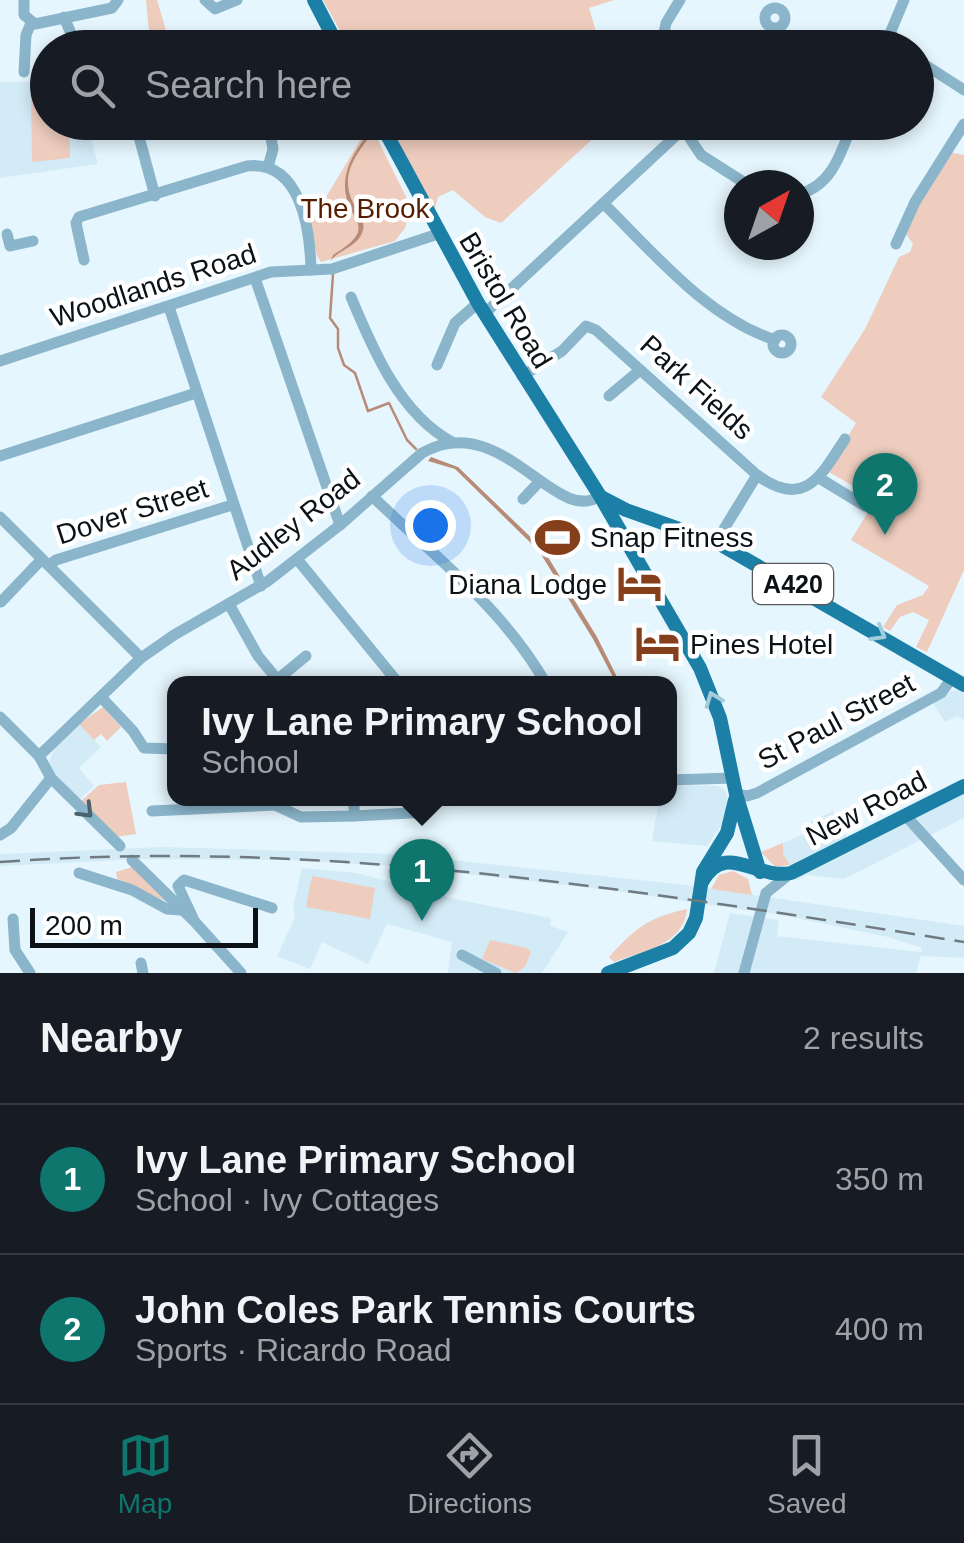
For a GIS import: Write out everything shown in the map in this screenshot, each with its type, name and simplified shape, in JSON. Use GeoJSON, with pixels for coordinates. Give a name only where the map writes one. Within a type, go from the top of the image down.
{"type":"FeatureCollection","features":[{"type":"Feature","properties":{"kind":"main road"},"geometry":{"type":"LineString","coordinates":[[314,0],[330,30]]}},
{"type":"Feature","properties":{"kind":"main road","name":"Bristol Road"},"geometry":{"type":"LineString","coordinates":[[389,140],[481,308],[600,496],[704,678],[720,718],[758,867]]}},
{"type":"Feature","properties":{"kind":"main road","name":"A420"},"geometry":{"type":"LineString","coordinates":[[600,496],[636,514],[716,542],[958,681]]}},
{"type":"Feature","properties":{"kind":"main road"},"geometry":{"type":"LineString","coordinates":[[619,532],[621,518],[628,513],[636,514]]}},
{"type":"Feature","properties":{"kind":"main road"},"geometry":{"type":"LineString","coordinates":[[608,973],[684,940],[695,922],[705,866],[729,828],[735,786]]}},
{"type":"Feature","properties":{"kind":"main road","name":"New Road"},"geometry":{"type":"LineString","coordinates":[[702,882],[710,869],[721,862],[791,874],[964,786]]}},
{"type":"Feature","properties":{"kind":"street"},"geometry":{"type":"LineString","coordinates":[[24,0],[24,15],[31,23]]}},
{"type":"Feature","properties":{"kind":"street"},"geometry":{"type":"LineString","coordinates":[[31,23],[112,8],[118,0]]}},
{"type":"Feature","properties":{"kind":"street"},"geometry":{"type":"LineString","coordinates":[[205,0],[214,9],[237,0]]}},
{"type":"Feature","properties":{"kind":"street"},"geometry":{"type":"LineString","coordinates":[[665,30],[680,0]]}},
{"type":"Feature","properties":{"kind":"street"},"geometry":{"type":"LineString","coordinates":[[894,30],[904,0]]}},
{"type":"Feature","properties":{"kind":"street"},"geometry":{"type":"LineString","coordinates":[[64,17],[69,30]]}},
{"type":"Feature","properties":{"kind":"street"},"geometry":{"type":"LineString","coordinates":[[24,72],[26,35],[31,23]]}},
{"type":"Feature","properties":{"kind":"street"},"geometry":{"type":"LineString","coordinates":[[934,71],[964,90]]}},
{"type":"Feature","properties":{"kind":"street"},"geometry":{"type":"LineString","coordinates":[[896,244],[915,202],[964,124]]}},
{"type":"Feature","properties":{"kind":"street"},"geometry":{"type":"LineString","coordinates":[[140,140],[155,196]]}},
{"type":"Feature","properties":{"kind":"street"},"geometry":{"type":"LineString","coordinates":[[268,167],[271,140]]}},
{"type":"Feature","properties":{"kind":"street"},"geometry":{"type":"LineString","coordinates":[[437,365],[455,323],[481,308],[604,204],[666,140]]}},
{"type":"Feature","properties":{"kind":"street"},"geometry":{"type":"LineString","coordinates":[[690,140],[701,155],[724,172]]}},
{"type":"Feature","properties":{"kind":"street"},"geometry":{"type":"LineString","coordinates":[[814,187],[830,173],[845,140]]}},
{"type":"Feature","properties":{"kind":"street"},"geometry":{"type":"LineString","coordinates":[[84,260],[77,218],[247,166],[268,167],[284,176],[296,193],[312,270]]}},
{"type":"Feature","properties":{"kind":"street"},"geometry":{"type":"LineString","coordinates":[[604,204],[714,307],[742,326],[774,340]]}},
{"type":"Feature","properties":{"kind":"street"},"geometry":{"type":"LineString","coordinates":[[6,234],[10,246],[33,241]]}},
{"type":"Feature","properties":{"kind":"street","name":"Woodlands Road"},"geometry":{"type":"LineString","coordinates":[[0,361],[278,271],[341,267],[438,234]]}},
{"type":"Feature","properties":{"kind":"street"},"geometry":{"type":"LineString","coordinates":[[256,278],[340,524]]}},
{"type":"Feature","properties":{"kind":"street"},"geometry":{"type":"LineString","coordinates":[[351,297],[382,362],[427,436],[422,453]]}},
{"type":"Feature","properties":{"kind":"street"},"geometry":{"type":"LineString","coordinates":[[168,307],[261,586]]}},
{"type":"Feature","properties":{"kind":"street","name":"Park Fields"},"geometry":{"type":"LineString","coordinates":[[522,376],[560,352],[589,326],[758,476],[716,542]]}},
{"type":"Feature","properties":{"kind":"street"},"geometry":{"type":"LineString","coordinates":[[608,396],[640,370]]}},
{"type":"Feature","properties":{"kind":"street"},"geometry":{"type":"LineString","coordinates":[[0,456],[196,393]]}},
{"type":"Feature","properties":{"kind":"street"},"geometry":{"type":"LineString","coordinates":[[417,418],[452,442],[493,448],[575,501],[592,501],[600,496]]}},
{"type":"Feature","properties":{"kind":"street"},"geometry":{"type":"LineString","coordinates":[[758,476],[790,490],[806,487],[819,478],[844,439]]}},
{"type":"Feature","properties":{"kind":"street","name":"Audley Road"},"geometry":{"type":"LineString","coordinates":[[40,756],[141,658],[261,586],[422,453],[452,442]]}},
{"type":"Feature","properties":{"kind":"street"},"geometry":{"type":"LineString","coordinates":[[819,478],[865,506]]}},
{"type":"Feature","properties":{"kind":"street"},"geometry":{"type":"LineString","coordinates":[[523,499],[540,481]]}},
{"type":"Feature","properties":{"kind":"street"},"geometry":{"type":"LineString","coordinates":[[372,496],[501,620],[541,676]]}},
{"type":"Feature","properties":{"kind":"street","name":"Dover Street"},"geometry":{"type":"LineString","coordinates":[[46,562],[232,505]]}},
{"type":"Feature","properties":{"kind":"street"},"geometry":{"type":"LineString","coordinates":[[0,517],[141,658]]}},
{"type":"Feature","properties":{"kind":"street"},"geometry":{"type":"LineString","coordinates":[[297,559],[392,676]]}},
{"type":"Feature","properties":{"kind":"street"},"geometry":{"type":"LineString","coordinates":[[1,602],[46,562]]}},
{"type":"Feature","properties":{"kind":"street"},"geometry":{"type":"LineString","coordinates":[[229,604],[273,676]]}},
{"type":"Feature","properties":{"kind":"street"},"geometry":{"type":"LineString","coordinates":[[284,676],[306,656]]}},
{"type":"Feature","properties":{"kind":"street","name":"St Paul Street"},"geometry":{"type":"LineString","coordinates":[[677,781],[735,786],[756,793],[958,681]]}},
{"type":"Feature","properties":{"kind":"street"},"geometry":{"type":"LineString","coordinates":[[100,697],[144,748]]}},
{"type":"Feature","properties":{"kind":"street"},"geometry":{"type":"LineString","coordinates":[[0,718],[40,756],[51,778],[120,846]]}},
{"type":"Feature","properties":{"kind":"street"},"geometry":{"type":"LineString","coordinates":[[134,758],[144,748],[167,749]]}},
{"type":"Feature","properties":{"kind":"street"},"geometry":{"type":"LineString","coordinates":[[0,835],[11,828],[51,778]]}},
{"type":"Feature","properties":{"kind":"street"},"geometry":{"type":"LineString","coordinates":[[152,811],[189,814],[248,806]]}},
{"type":"Feature","properties":{"kind":"street"},"geometry":{"type":"LineString","coordinates":[[284,806],[301,817],[400,810],[428,812]]}},
{"type":"Feature","properties":{"kind":"street"},"geometry":{"type":"LineString","coordinates":[[354,806],[354,816]]}},
{"type":"Feature","properties":{"kind":"street"},"geometry":{"type":"LineString","coordinates":[[906,816],[964,880]]}},
{"type":"Feature","properties":{"kind":"street"},"geometry":{"type":"LineString","coordinates":[[132,860],[241,973]]}},
{"type":"Feature","properties":{"kind":"street"},"geometry":{"type":"LineString","coordinates":[[744,973],[766,893],[758,867]]}},
{"type":"Feature","properties":{"kind":"street"},"geometry":{"type":"LineString","coordinates":[[80,872],[132,890],[167,909],[180,910]]}},
{"type":"Feature","properties":{"kind":"street","name":"New Road"},"geometry":{"type":"LineString","coordinates":[[766,893],[791,874]]}},
{"type":"Feature","properties":{"kind":"street"},"geometry":{"type":"LineString","coordinates":[[195,922],[179,892],[178,886],[184,880],[272,908]]}},
{"type":"Feature","properties":{"kind":"street"},"geometry":{"type":"LineString","coordinates":[[13,919],[17,954],[30,973]]}},
{"type":"Feature","properties":{"kind":"street"},"geometry":{"type":"LineString","coordinates":[[462,955],[496,973]]}},
{"type":"Feature","properties":{"kind":"shaded area"},"geometry":{"type":"Polygon","coordinates":[[[0,82],[30,82],[30,140],[92,140],[98,164],[0,178],[0,82]]]}},
{"type":"Feature","properties":{"kind":"shaded area"},"geometry":{"type":"Polygon","coordinates":[[[368,140],[348,177],[363,230],[357,240],[331,261],[359,229],[345,184],[354,154],[368,140]]]}},
{"type":"Feature","properties":{"kind":"shaded area"},"geometry":{"type":"Polygon","coordinates":[[[431,457],[458,467],[543,549],[616,676],[612,676],[539,551],[455,469],[428,461],[431,457]]]}},
{"type":"Feature","properties":{"kind":"shaded area"},"geometry":{"type":"Polygon","coordinates":[[[956,689],[964,693],[964,720],[957,716],[945,722],[932,701],[956,689]]]}},
{"type":"Feature","properties":{"kind":"shaded area"},"geometry":{"type":"Polygon","coordinates":[[[77,722],[101,747],[79,768],[94,786],[80,799],[51,770],[49,762],[57,743],[77,722]]]}},
{"type":"Feature","properties":{"kind":"shaded area"},"geometry":{"type":"Polygon","coordinates":[[[677,785],[719,786],[726,792],[728,804],[723,823],[707,846],[652,841],[658,806],[677,806],[677,785]]]}},
{"type":"Feature","properties":{"kind":"shaded area"},"geometry":{"type":"Polygon","coordinates":[[[964,793],[964,818],[844,879],[807,875],[797,880],[783,854],[783,843],[804,834],[801,827],[833,811],[853,850],[964,793]]]}},
{"type":"Feature","properties":{"kind":"shaded area"},"geometry":{"type":"Polygon","coordinates":[[[162,847],[396,854],[686,885],[964,926],[964,958],[921,956],[916,973],[714,973],[730,913],[779,920],[777,936],[921,952],[922,948],[782,915],[609,890],[395,866],[140,859],[0,866],[0,854],[162,847]]]}},
{"type":"Feature","properties":{"kind":"shaded area"},"geometry":{"type":"Polygon","coordinates":[[[302,868],[356,873],[551,918],[550,926],[568,932],[542,973],[448,973],[452,942],[387,924],[368,964],[322,942],[310,969],[277,956],[295,918],[293,907],[302,868]]]}},
{"type":"Feature","properties":{"kind":"green space"},"geometry":{"type":"Polygon","coordinates":[[[146,0],[157,0],[166,30],[149,30],[146,0]]]}},
{"type":"Feature","properties":{"kind":"green space"},"geometry":{"type":"Polygon","coordinates":[[[323,0],[614,0],[589,8],[596,30],[340,30],[323,0]]]}},
{"type":"Feature","properties":{"kind":"green space"},"geometry":{"type":"Polygon","coordinates":[[[32,140],[69,140],[70,158],[32,162],[32,140]]]}},
{"type":"Feature","properties":{"kind":"green space","name":"The Brook"},"geometry":{"type":"Polygon","coordinates":[[[360,140],[378,140],[411,207],[405,228],[395,241],[321,262],[306,205],[326,197],[360,140]]]}},
{"type":"Feature","properties":{"kind":"green space"},"geometry":{"type":"Polygon","coordinates":[[[398,140],[591,140],[501,223],[485,217],[453,190],[438,197],[434,212],[398,140]]]}},
{"type":"Feature","properties":{"kind":"green space"},"geometry":{"type":"Polygon","coordinates":[[[949,152],[964,155],[964,570],[927,652],[916,647],[929,620],[913,612],[900,617],[890,631],[883,627],[897,605],[923,595],[929,586],[851,540],[876,499],[827,471],[856,423],[821,397],[865,329],[899,257],[910,252],[913,244],[904,231],[949,152]]]}},
{"type":"Feature","properties":{"kind":"green space"},"geometry":{"type":"Polygon","coordinates":[[[103,707],[121,727],[107,741],[101,734],[94,740],[79,724],[103,707]]]}},
{"type":"Feature","properties":{"kind":"green space"},"geometry":{"type":"Polygon","coordinates":[[[126,782],[136,834],[116,837],[81,801],[99,785],[126,782]]]}},
{"type":"Feature","properties":{"kind":"green space"},"geometry":{"type":"Polygon","coordinates":[[[783,843],[783,854],[790,865],[775,867],[761,852],[783,843]]]}},
{"type":"Feature","properties":{"kind":"green space"},"geometry":{"type":"Polygon","coordinates":[[[132,867],[170,903],[117,879],[116,872],[132,867]]]}},
{"type":"Feature","properties":{"kind":"green space"},"geometry":{"type":"Polygon","coordinates":[[[733,871],[748,879],[752,895],[711,889],[719,875],[733,871]]]}},
{"type":"Feature","properties":{"kind":"green space"},"geometry":{"type":"Polygon","coordinates":[[[312,876],[375,888],[370,919],[306,907],[312,876]]]}},
{"type":"Feature","properties":{"kind":"green space"},"geometry":{"type":"Polygon","coordinates":[[[687,909],[684,921],[670,939],[614,962],[609,957],[644,925],[687,909]]]}},
{"type":"Feature","properties":{"kind":"green space"},"geometry":{"type":"Polygon","coordinates":[[[490,940],[527,948],[531,952],[525,967],[516,973],[482,959],[490,940]]]}},
{"type":"Feature","properties":{"kind":"waterway"},"geometry":{"type":"LineString","coordinates":[[333,274],[330,318],[338,329],[338,348],[344,365],[355,373],[368,411],[389,403],[407,440],[416,449]]}},
{"type":"Feature","properties":{"kind":"railway"},"geometry":{"type":"LineString","coordinates":[[0,862],[122,856],[364,863],[604,888],[964,942]]}},
{"type":"Feature","properties":{"kind":"place","name":"John Coles Park Tennis Courts"},"geometry":{"type":"Point","coordinates":[885,535]}},
{"type":"Feature","properties":{"kind":"place","name":"Snap Fitness"},"geometry":{"type":"Point","coordinates":[557,537]}},
{"type":"Feature","properties":{"kind":"place","name":"Diana Lodge"},"geometry":{"type":"Point","coordinates":[640,584]}},
{"type":"Feature","properties":{"kind":"place","name":"Pines Hotel"},"geometry":{"type":"Point","coordinates":[657,644]}},
{"type":"Feature","properties":{"kind":"place","name":"Ivy Lane Primary School"},"geometry":{"type":"Point","coordinates":[422,921]}}]}
